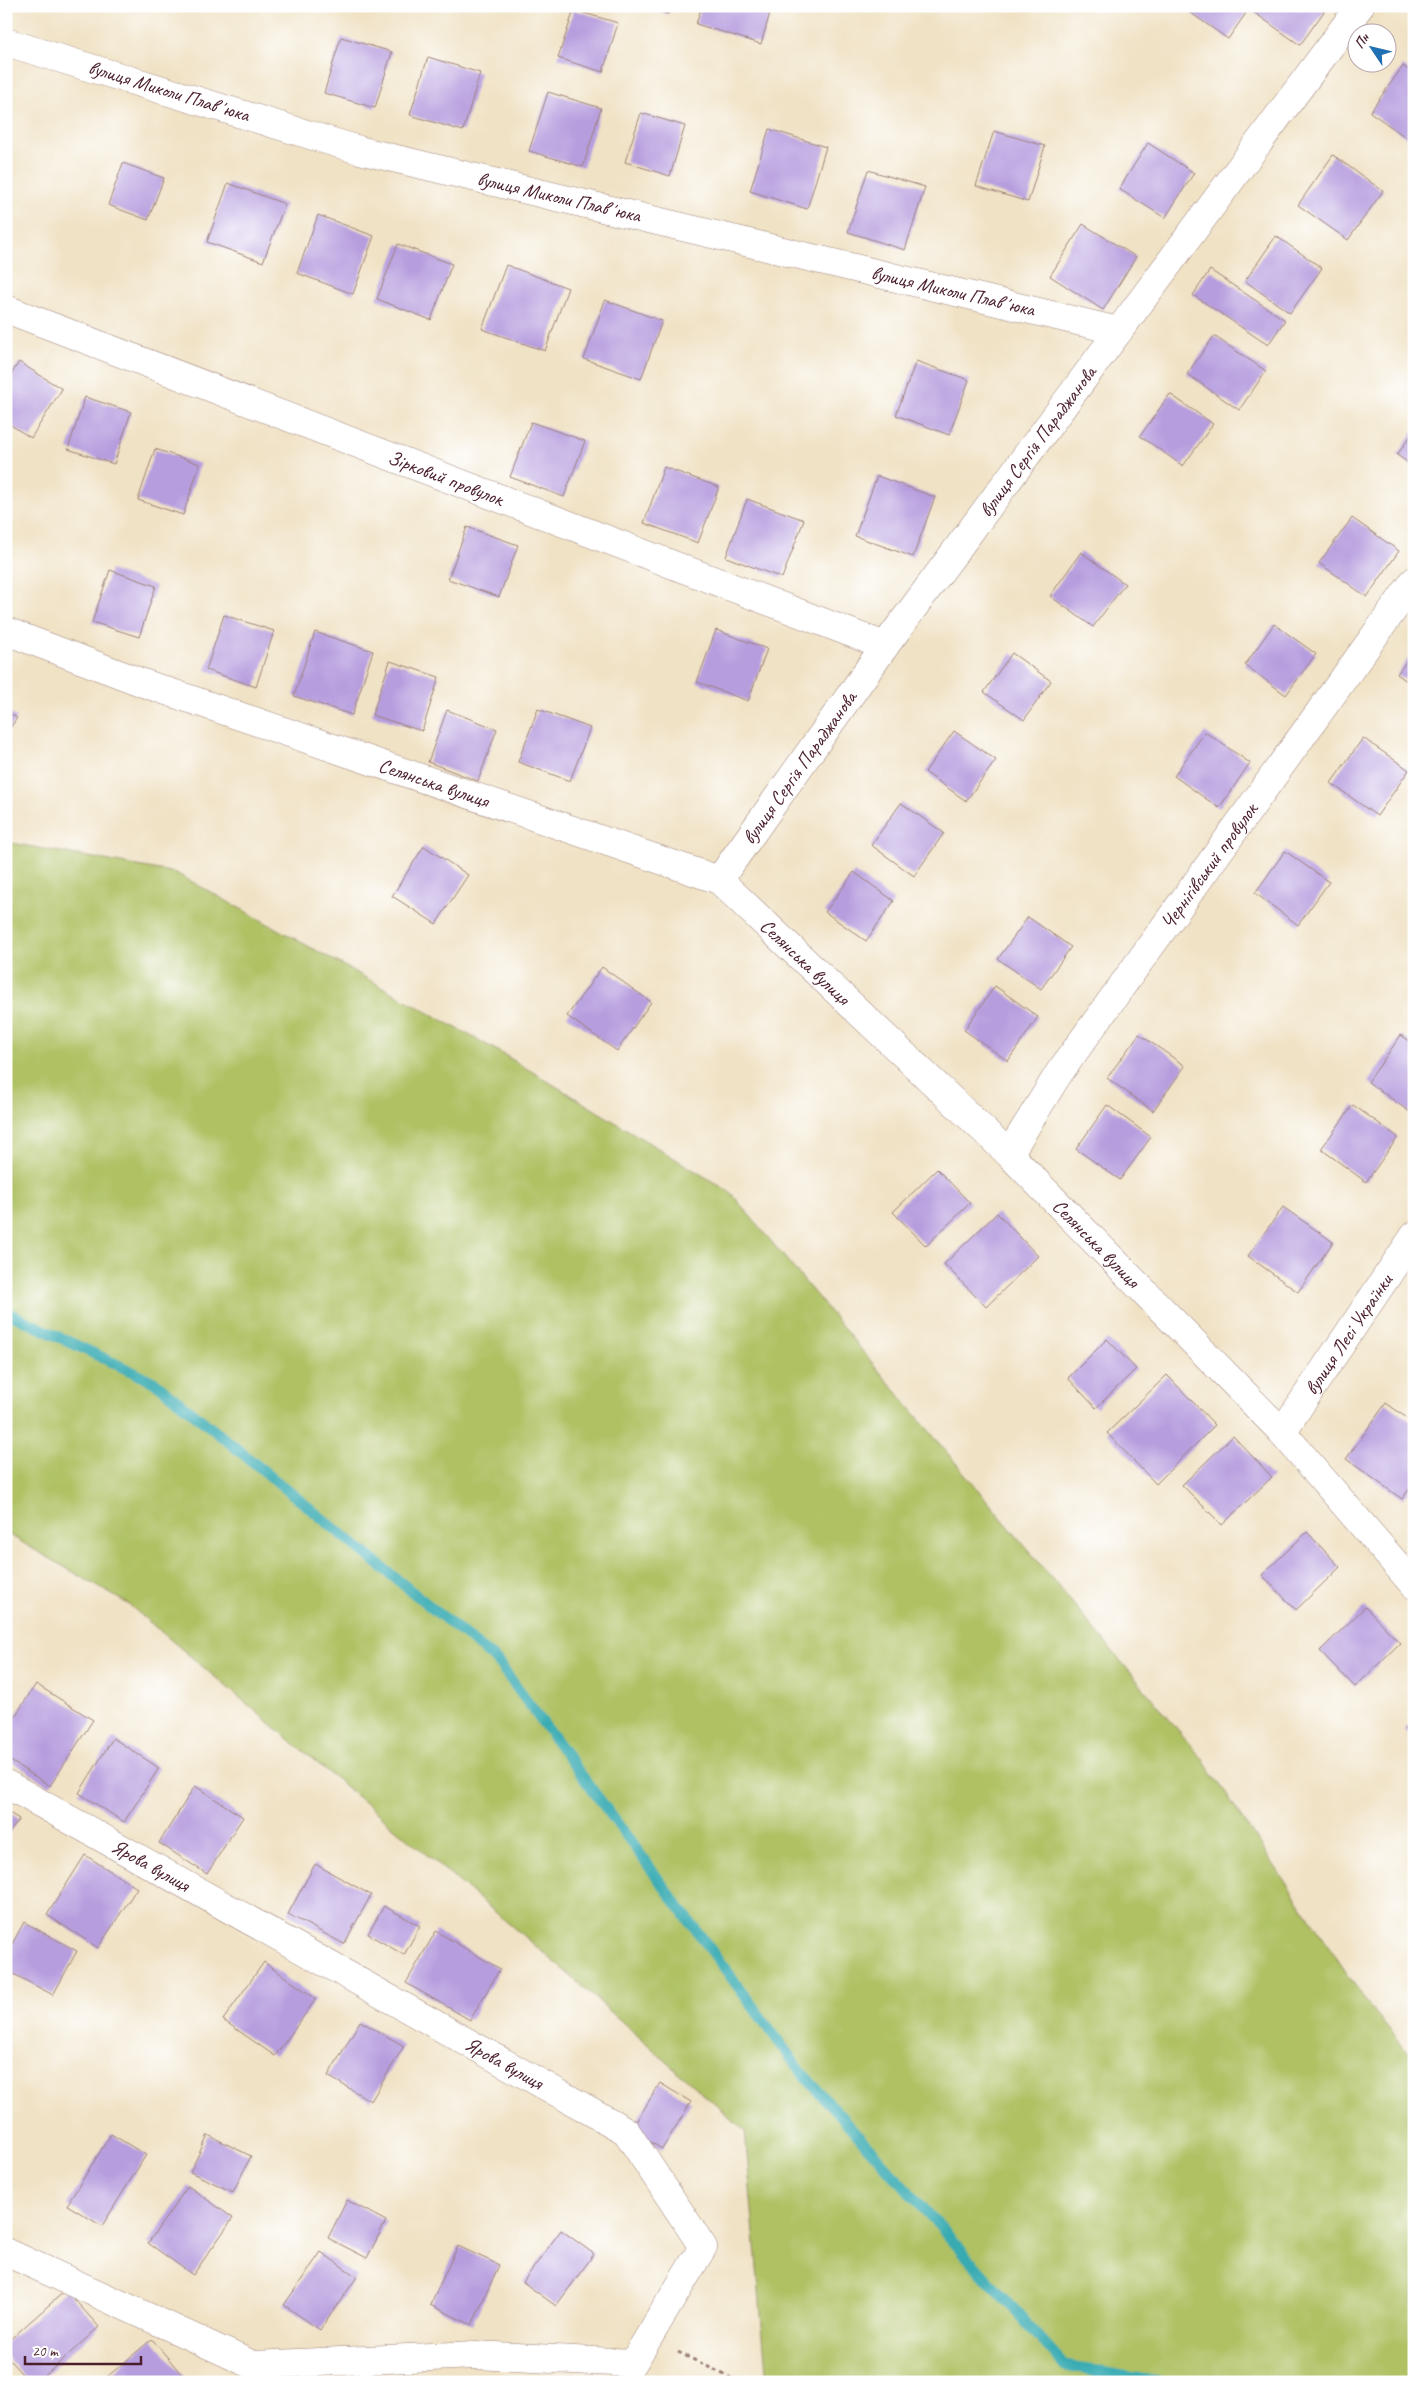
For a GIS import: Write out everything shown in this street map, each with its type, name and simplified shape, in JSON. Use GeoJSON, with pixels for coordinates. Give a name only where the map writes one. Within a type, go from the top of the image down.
{"type":"FeatureCollection","features":[{"type":"Feature","properties":{"kind":"street","name":"вулиця Сергія Параджанова"},"geometry":{"type":"LineString","coordinates":[[718,880],[885,646],[1360,6]]}},
{"type":"Feature","properties":{"kind":"street","name":"вулиця Миколи Плавʼюка"},"geometry":{"type":"LineString","coordinates":[[6,42],[359,150],[1118,331]]}},
{"type":"Feature","properties":{"kind":"street","name":"Зірковий провулок"},"geometry":{"type":"LineString","coordinates":[[6,309],[885,646]]}},
{"type":"Feature","properties":{"kind":"street","name":"Чернігівський провулок"},"geometry":{"type":"LineString","coordinates":[[1009,1154],[1059,1073],[1414,581]]}},
{"type":"Feature","properties":{"kind":"street","name":"Селянська вулиця"},"geometry":{"type":"LineString","coordinates":[[6,631],[143,683],[718,880],[1009,1154],[1282,1432],[1414,1585]]}},
{"type":"Feature","properties":{"kind":"street","name":"вулиця Лесі Українки"},"geometry":{"type":"LineString","coordinates":[[1282,1432],[1414,1236]]}},
{"type":"Feature","properties":{"kind":"street","name":"Ярова вулиця"},"geometry":{"type":"LineString","coordinates":[[6,1784],[626,2131],[703,2248],[633,2363],[474,2355],[253,2364],[6,2252]]}},
{"type":"Feature","properties":{"kind":"path"},"geometry":{"type":"LineString","coordinates":[[649,2337],[739,2382]]}},
{"type":"Feature","properties":{"kind":"green space"},"geometry":{"type":"Polygon","coordinates":[[[6,842],[176,873],[498,1051],[730,1192],[1204,1761],[1367,2003],[1414,2058],[1414,2382],[767,2382],[745,2131],[558,1965],[128,1604],[6,1533],[6,842]]]}},
{"type":"Feature","properties":{"kind":"building"},"geometry":{"type":"Polygon","coordinates":[[[643,6],[670,6],[668,14],[643,6]]]}},
{"type":"Feature","properties":{"kind":"building"},"geometry":{"type":"Polygon","coordinates":[[[702,6],[772,6],[761,44],[696,24],[702,6]]]}},
{"type":"Feature","properties":{"kind":"building"},"geometry":{"type":"Polygon","coordinates":[[[1187,6],[1251,6],[1228,39],[1185,9],[1187,6]]]}},
{"type":"Feature","properties":{"kind":"building"},"geometry":{"type":"Polygon","coordinates":[[[1255,6],[1328,6],[1300,45],[1252,11],[1255,6]]]}},
{"type":"Feature","properties":{"kind":"building"},"geometry":{"type":"Polygon","coordinates":[[[574,10],[618,23],[603,72],[558,58],[574,10]]]}},
{"type":"Feature","properties":{"kind":"building"},"geometry":{"type":"Polygon","coordinates":[[[341,37],[392,52],[375,108],[324,93],[341,37]]]}},
{"type":"Feature","properties":{"kind":"building"},"geometry":{"type":"Polygon","coordinates":[[[428,57],[480,73],[463,131],[410,115],[428,57]]]}},
{"type":"Feature","properties":{"kind":"building"},"geometry":{"type":"Polygon","coordinates":[[[1403,66],[1414,74],[1414,143],[1370,112],[1403,66]]]}},
{"type":"Feature","properties":{"kind":"building"},"geometry":{"type":"Polygon","coordinates":[[[548,92],[601,108],[583,167],[529,151],[548,92]]]}},
{"type":"Feature","properties":{"kind":"building"},"geometry":{"type":"Polygon","coordinates":[[[641,113],[685,126],[670,176],[625,162],[641,113]]]}},
{"type":"Feature","properties":{"kind":"building"},"geometry":{"type":"Polygon","coordinates":[[[769,129],[826,147],[807,209],[750,191],[769,129]]]}},
{"type":"Feature","properties":{"kind":"building"},"geometry":{"type":"Polygon","coordinates":[[[994,131],[1045,146],[1028,202],[976,186],[994,131]]]}},
{"type":"Feature","properties":{"kind":"building"},"geometry":{"type":"Polygon","coordinates":[[[1148,143],[1194,173],[1165,218],[1119,189],[1148,143]]]}},
{"type":"Feature","properties":{"kind":"building"},"geometry":{"type":"Polygon","coordinates":[[[1333,155],[1383,191],[1348,240],[1298,205],[1333,155]]]}},
{"type":"Feature","properties":{"kind":"building"},"geometry":{"type":"Polygon","coordinates":[[[123,163],[164,178],[148,220],[108,205],[123,163]]]}},
{"type":"Feature","properties":{"kind":"building"},"geometry":{"type":"Polygon","coordinates":[[[868,170],[925,187],[905,250],[848,232],[868,170]]]}},
{"type":"Feature","properties":{"kind":"building"},"geometry":{"type":"Polygon","coordinates":[[[228,183],[285,204],[263,262],[207,242],[228,183]]]}},
{"type":"Feature","properties":{"kind":"building"},"geometry":{"type":"Polygon","coordinates":[[[318,215],[374,236],[353,294],[297,273],[318,215]]]}},
{"type":"Feature","properties":{"kind":"building"},"geometry":{"type":"Polygon","coordinates":[[[1083,224],[1136,257],[1103,310],[1050,276],[1083,224]]]}},
{"type":"Feature","properties":{"kind":"building"},"geometry":{"type":"Polygon","coordinates":[[[1276,236],[1322,268],[1290,313],[1245,281],[1276,236]]]}},
{"type":"Feature","properties":{"kind":"building"},"geometry":{"type":"Polygon","coordinates":[[[398,244],[452,264],[431,320],[377,299],[398,244]]]}},
{"type":"Feature","properties":{"kind":"building"},"geometry":{"type":"Polygon","coordinates":[[[506,265],[568,288],[545,351],[482,329],[506,265]]]}},
{"type":"Feature","properties":{"kind":"building"},"geometry":{"type":"Polygon","coordinates":[[[1210,270],[1285,320],[1268,345],[1193,295],[1210,270]]]}},
{"type":"Feature","properties":{"kind":"building"},"geometry":{"type":"Polygon","coordinates":[[[605,300],[662,321],[641,379],[584,359],[605,300]]]}},
{"type":"Feature","properties":{"kind":"building"},"geometry":{"type":"Polygon","coordinates":[[[1214,336],[1266,371],[1239,410],[1187,374],[1214,336]]]}},
{"type":"Feature","properties":{"kind":"building"},"geometry":{"type":"Polygon","coordinates":[[[916,361],[969,380],[949,435],[896,415],[916,361]]]}},
{"type":"Feature","properties":{"kind":"building"},"geometry":{"type":"Polygon","coordinates":[[[19,362],[62,389],[31,438],[6,422],[6,382],[19,362]]]}},
{"type":"Feature","properties":{"kind":"building"},"geometry":{"type":"Polygon","coordinates":[[[1170,394],[1213,424],[1183,466],[1140,436],[1170,394]]]}},
{"type":"Feature","properties":{"kind":"building"},"geometry":{"type":"Polygon","coordinates":[[[85,397],[131,412],[114,464],[68,449],[85,397]]]}},
{"type":"Feature","properties":{"kind":"building"},"geometry":{"type":"Polygon","coordinates":[[[531,422],[585,441],[564,497],[510,477],[531,422]]]}},
{"type":"Feature","properties":{"kind":"building"},"geometry":{"type":"Polygon","coordinates":[[[1414,431],[1414,467],[1397,455],[1414,431]]]}},
{"type":"Feature","properties":{"kind":"building"},"geometry":{"type":"Polygon","coordinates":[[[155,449],[200,464],[183,515],[138,500],[155,449]]]}},
{"type":"Feature","properties":{"kind":"building"},"geometry":{"type":"Polygon","coordinates":[[[664,467],[719,487],[698,543],[644,523],[664,467]]]}},
{"type":"Feature","properties":{"kind":"building"},"geometry":{"type":"Polygon","coordinates":[[[877,476],[935,497],[913,557],[855,536],[877,476]]]}},
{"type":"Feature","properties":{"kind":"building"},"geometry":{"type":"Polygon","coordinates":[[[747,499],[804,520],[782,578],[726,557],[747,499]]]}},
{"type":"Feature","properties":{"kind":"building"},"geometry":{"type":"Polygon","coordinates":[[[1352,518],[1399,551],[1367,597],[1319,563],[1352,518]]]}},
{"type":"Feature","properties":{"kind":"building"},"geometry":{"type":"Polygon","coordinates":[[[467,527],[518,545],[499,597],[448,579],[467,527]]]}},
{"type":"Feature","properties":{"kind":"building"},"geometry":{"type":"Polygon","coordinates":[[[1081,552],[1125,584],[1093,627],[1050,596],[1081,552]]]}},
{"type":"Feature","properties":{"kind":"building"},"geometry":{"type":"Polygon","coordinates":[[[110,570],[156,586],[139,637],[92,622],[110,570]]]}},
{"type":"Feature","properties":{"kind":"building"},"geometry":{"type":"Polygon","coordinates":[[[224,615],[274,631],[256,687],[206,670],[224,615]]]}},
{"type":"Feature","properties":{"kind":"building"},"geometry":{"type":"Polygon","coordinates":[[[1274,624],[1316,654],[1286,695],[1245,665],[1274,624]]]}},
{"type":"Feature","properties":{"kind":"building"},"geometry":{"type":"Polygon","coordinates":[[[716,630],[767,649],[748,701],[697,682],[716,630]]]}},
{"type":"Feature","properties":{"kind":"building"},"geometry":{"type":"Polygon","coordinates":[[[315,632],[373,651],[352,715],[294,696],[315,632]]]}},
{"type":"Feature","properties":{"kind":"building"},"geometry":{"type":"Polygon","coordinates":[[[1414,651],[1414,686],[1397,674],[1414,651]]]}},
{"type":"Feature","properties":{"kind":"building"},"geometry":{"type":"Polygon","coordinates":[[[1012,653],[1051,681],[1024,720],[984,692],[1012,653]]]}},
{"type":"Feature","properties":{"kind":"building"},"geometry":{"type":"Polygon","coordinates":[[[390,661],[439,677],[422,731],[372,715],[390,661]]]}},
{"type":"Feature","properties":{"kind":"building"},"geometry":{"type":"Polygon","coordinates":[[[538,709],[590,728],[570,781],[518,762],[538,709]]]}},
{"type":"Feature","properties":{"kind":"building"},"geometry":{"type":"Polygon","coordinates":[[[447,710],[497,729],[478,781],[428,762],[447,710]]]}},
{"type":"Feature","properties":{"kind":"building"},"geometry":{"type":"Polygon","coordinates":[[[6,711],[17,718],[6,734],[6,711]]]}},
{"type":"Feature","properties":{"kind":"building"},"geometry":{"type":"Polygon","coordinates":[[[954,731],[996,760],[966,801],[925,772],[954,731]]]}},
{"type":"Feature","properties":{"kind":"building"},"geometry":{"type":"Polygon","coordinates":[[[1205,732],[1250,763],[1219,808],[1174,776],[1205,732]]]}},
{"type":"Feature","properties":{"kind":"building"},"geometry":{"type":"Polygon","coordinates":[[[1363,738],[1409,770],[1377,816],[1331,783],[1363,738]]]}},
{"type":"Feature","properties":{"kind":"building"},"geometry":{"type":"Polygon","coordinates":[[[901,803],[944,833],[914,876],[871,845],[901,803]]]}},
{"type":"Feature","properties":{"kind":"building"},"geometry":{"type":"Polygon","coordinates":[[[424,846],[468,875],[436,924],[392,896],[424,846]]]}},
{"type":"Feature","properties":{"kind":"building"},"geometry":{"type":"Polygon","coordinates":[[[1285,851],[1329,882],[1298,925],[1255,893],[1285,851]]]}},
{"type":"Feature","properties":{"kind":"building"},"geometry":{"type":"Polygon","coordinates":[[[854,872],[894,901],[866,941],[825,912],[854,872]]]}},
{"type":"Feature","properties":{"kind":"building"},"geometry":{"type":"Polygon","coordinates":[[[1028,917],[1071,947],[1041,989],[998,959],[1028,917]]]}},
{"type":"Feature","properties":{"kind":"building"},"geometry":{"type":"Polygon","coordinates":[[[602,967],[651,1002],[617,1051],[567,1016],[602,967]]]}},
{"type":"Feature","properties":{"kind":"building"},"geometry":{"type":"Polygon","coordinates":[[[995,986],[1038,1017],[1008,1061],[964,1030],[995,986]]]}},
{"type":"Feature","properties":{"kind":"building"},"geometry":{"type":"Polygon","coordinates":[[[1139,1034],[1185,1066],[1153,1111],[1107,1078],[1139,1034]]]}},
{"type":"Feature","properties":{"kind":"building"},"geometry":{"type":"Polygon","coordinates":[[[1401,1035],[1414,1044],[1414,1115],[1368,1082],[1401,1035]]]}},
{"type":"Feature","properties":{"kind":"building"},"geometry":{"type":"Polygon","coordinates":[[[1107,1105],[1151,1137],[1120,1180],[1076,1149],[1107,1105]]]}},
{"type":"Feature","properties":{"kind":"building"},"geometry":{"type":"Polygon","coordinates":[[[1353,1105],[1398,1137],[1366,1182],[1321,1149],[1353,1105]]]}},
{"type":"Feature","properties":{"kind":"building"},"geometry":{"type":"Polygon","coordinates":[[[937,1169],[970,1203],[926,1246],[893,1212],[937,1169]]]}},
{"type":"Feature","properties":{"kind":"building"},"geometry":{"type":"Polygon","coordinates":[[[1283,1207],[1333,1242],[1298,1292],[1248,1256],[1283,1207]]]}},
{"type":"Feature","properties":{"kind":"building"},"geometry":{"type":"Polygon","coordinates":[[[997,1213],[1038,1256],[986,1307],[944,1264],[997,1213]]]}},
{"type":"Feature","properties":{"kind":"building"},"geometry":{"type":"Polygon","coordinates":[[[1107,1339],[1136,1369],[1096,1408],[1068,1378],[1107,1339]]]}},
{"type":"Feature","properties":{"kind":"building"},"geometry":{"type":"Polygon","coordinates":[[[1167,1375],[1215,1425],[1156,1484],[1107,1433],[1167,1375]]]}},
{"type":"Feature","properties":{"kind":"building"},"geometry":{"type":"Polygon","coordinates":[[[1386,1403],[1414,1423],[1414,1483],[1402,1499],[1346,1459],[1386,1403]]]}},
{"type":"Feature","properties":{"kind":"building"},"geometry":{"type":"Polygon","coordinates":[[[1233,1436],[1272,1477],[1222,1525],[1182,1485],[1233,1436]]]}},
{"type":"Feature","properties":{"kind":"building"},"geometry":{"type":"Polygon","coordinates":[[[1307,1532],[1340,1567],[1296,1610],[1262,1575],[1307,1532]]]}},
{"type":"Feature","properties":{"kind":"building"},"geometry":{"type":"Polygon","coordinates":[[[1365,1607],[1400,1643],[1355,1687],[1320,1651],[1365,1607]]]}},
{"type":"Feature","properties":{"kind":"building"},"geometry":{"type":"Polygon","coordinates":[[[36,1684],[93,1720],[50,1786],[6,1758],[6,1730],[36,1684]]]}},
{"type":"Feature","properties":{"kind":"building"},"geometry":{"type":"Polygon","coordinates":[[[1414,1719],[1414,1739],[1404,1729],[1414,1719]]]}},
{"type":"Feature","properties":{"kind":"building"},"geometry":{"type":"Polygon","coordinates":[[[113,1738],[159,1768],[124,1822],[79,1793],[113,1738]]]}},
{"type":"Feature","properties":{"kind":"building"},"geometry":{"type":"Polygon","coordinates":[[[195,1786],[243,1817],[207,1874],[159,1843],[195,1786]]]}},
{"type":"Feature","properties":{"kind":"building"},"geometry":{"type":"Polygon","coordinates":[[[6,1811],[19,1819],[6,1838],[6,1811]]]}},
{"type":"Feature","properties":{"kind":"building"},"geometry":{"type":"Polygon","coordinates":[[[85,1855],[137,1888],[98,1948],[47,1915],[85,1855]]]}},
{"type":"Feature","properties":{"kind":"building"},"geometry":{"type":"Polygon","coordinates":[[[315,1864],[371,1895],[344,1944],[288,1914],[315,1864]]]}},
{"type":"Feature","properties":{"kind":"building"},"geometry":{"type":"Polygon","coordinates":[[[384,1906],[420,1926],[404,1955],[368,1934],[384,1906]]]}},
{"type":"Feature","properties":{"kind":"building"},"geometry":{"type":"Polygon","coordinates":[[[24,1922],[77,1951],[53,1995],[6,1970],[6,1955],[24,1922]]]}},
{"type":"Feature","properties":{"kind":"building"},"geometry":{"type":"Polygon","coordinates":[[[436,1931],[500,1969],[470,2020],[406,1983],[436,1931]]]}},
{"type":"Feature","properties":{"kind":"building"},"geometry":{"type":"Polygon","coordinates":[[[264,1962],[316,1999],[275,2056],[223,2020],[264,1962]]]}},
{"type":"Feature","properties":{"kind":"building"},"geometry":{"type":"Polygon","coordinates":[[[360,2021],[404,2046],[371,2101],[328,2076],[360,2021]]]}},
{"type":"Feature","properties":{"kind":"building"},"geometry":{"type":"Polygon","coordinates":[[[660,2083],[691,2102],[662,2149],[631,2130],[660,2083]]]}},
{"type":"Feature","properties":{"kind":"building"},"geometry":{"type":"Polygon","coordinates":[[[111,2134],[146,2155],[102,2226],[67,2205],[111,2134]]]}},
{"type":"Feature","properties":{"kind":"building"},"geometry":{"type":"Polygon","coordinates":[[[208,2135],[251,2156],[233,2192],[190,2172],[208,2135]]]}},
{"type":"Feature","properties":{"kind":"building"},"geometry":{"type":"Polygon","coordinates":[[[188,2186],[233,2218],[193,2275],[148,2243],[188,2186]]]}},
{"type":"Feature","properties":{"kind":"building"},"geometry":{"type":"Polygon","coordinates":[[[347,2200],[386,2221],[367,2258],[328,2238],[347,2200]]]}},
{"type":"Feature","properties":{"kind":"building"},"geometry":{"type":"Polygon","coordinates":[[[561,2230],[594,2254],[556,2306],[523,2282],[561,2230]]]}},
{"type":"Feature","properties":{"kind":"building"},"geometry":{"type":"Polygon","coordinates":[[[458,2246],[499,2265],[472,2325],[430,2305],[458,2246]]]}},
{"type":"Feature","properties":{"kind":"building"},"geometry":{"type":"Polygon","coordinates":[[[321,2252],[357,2277],[320,2330],[284,2305],[321,2252]]]}},
{"type":"Feature","properties":{"kind":"building"},"geometry":{"type":"Polygon","coordinates":[[[66,2290],[99,2327],[38,2382],[29,2382],[6,2356],[6,2343],[66,2290]]]}},
{"type":"Feature","properties":{"kind":"building"},"geometry":{"type":"Polygon","coordinates":[[[152,2339],[188,2382],[101,2382],[152,2339]]]}},
{"type":"Feature","properties":{"kind":"waterway"},"geometry":{"type":"LineString","coordinates":[[6,1312],[156,1383],[497,1661],[802,2073],[1065,2366],[1159,2382]]}}]}
